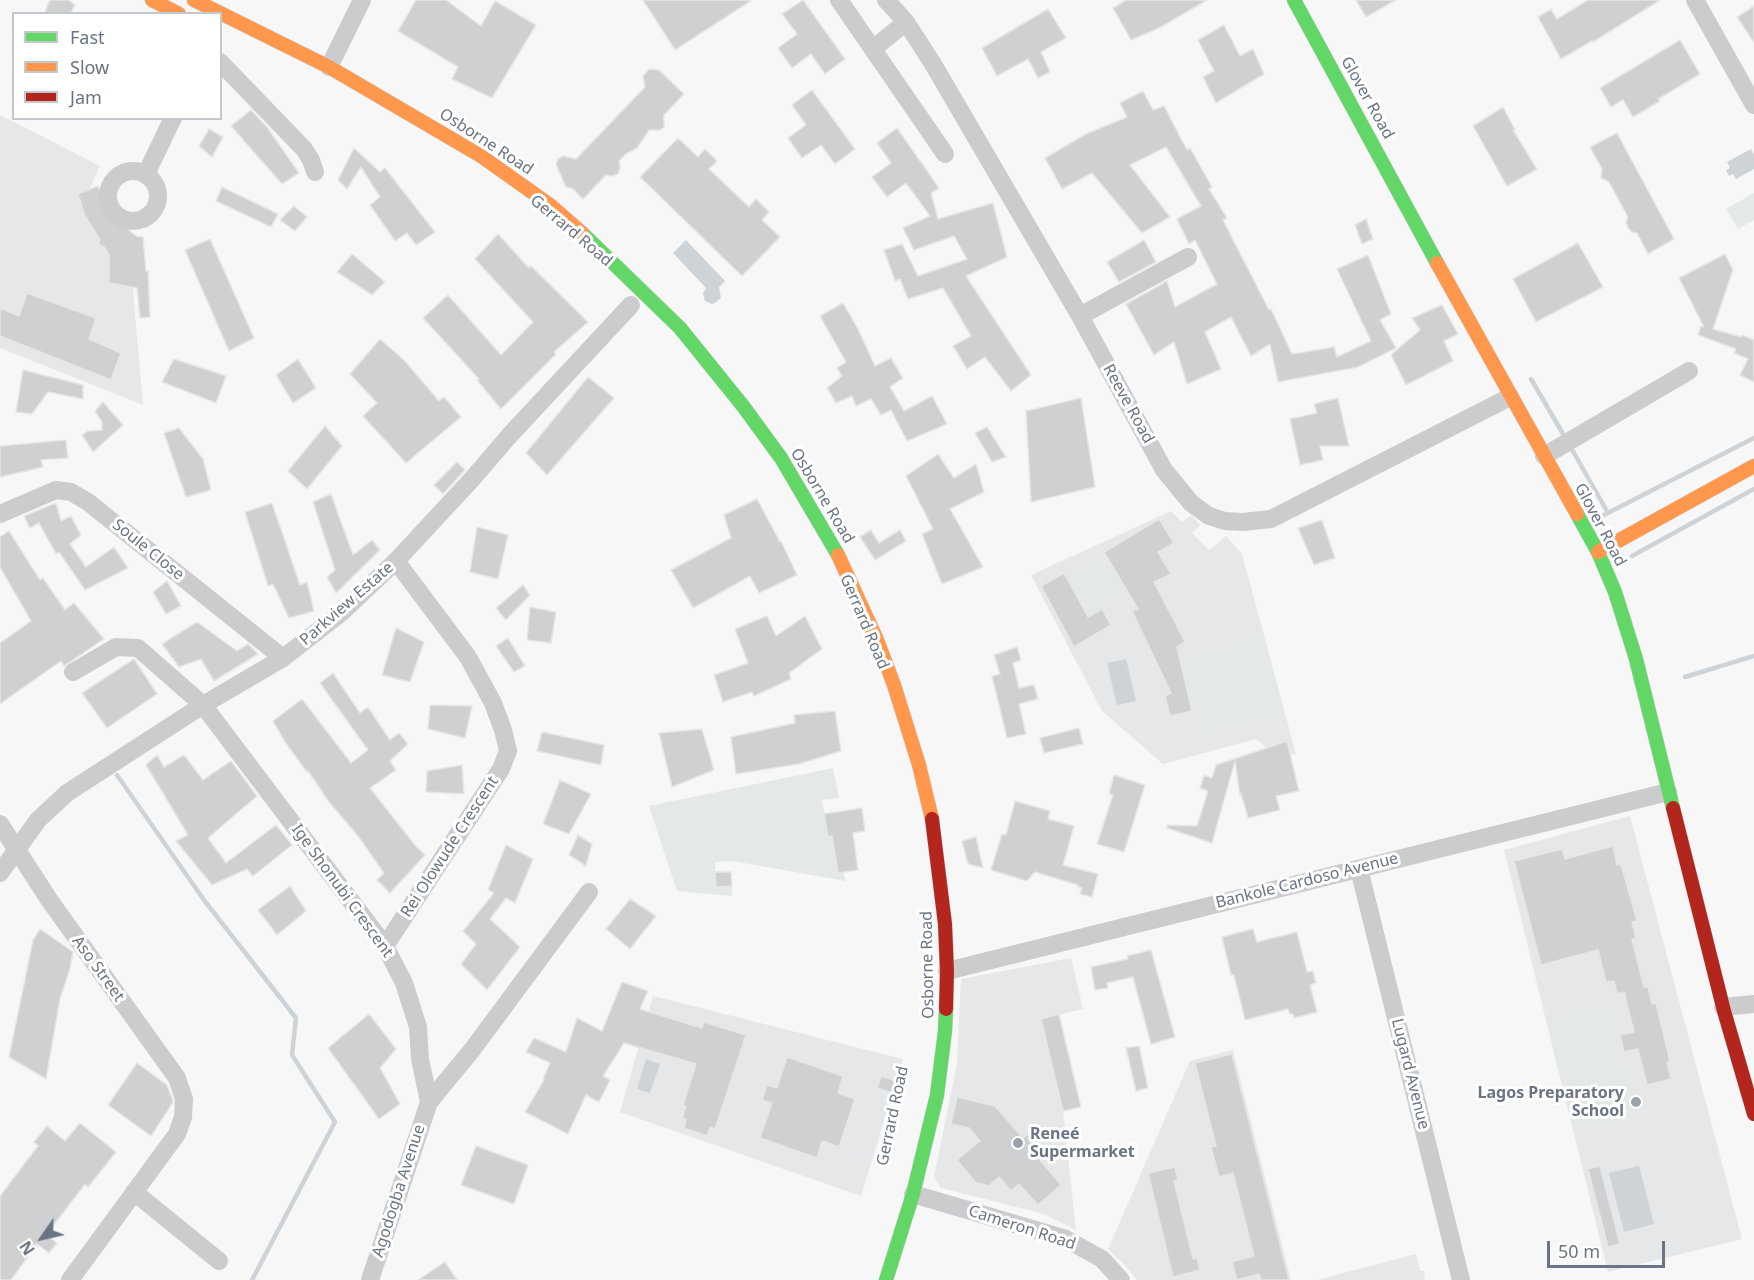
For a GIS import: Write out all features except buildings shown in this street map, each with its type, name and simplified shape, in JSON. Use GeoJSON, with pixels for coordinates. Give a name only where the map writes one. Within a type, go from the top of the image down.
{"type":"FeatureCollection","features":[{"type":"Feature","properties":{"kind":"main road"},"geometry":{"type":"LineString","coordinates":[[152,0],[175,12]]}},
{"type":"Feature","properties":{"kind":"main road","name":"Osborne Road"},"geometry":{"type":"LineString","coordinates":[[194,0],[218,12]]}},
{"type":"Feature","properties":{"kind":"main road","name":"Glover Road"},"geometry":{"type":"LineString","coordinates":[[1294,0],[1510,397],[1598,552],[1627,626],[1723,1007],[1754,1114]]}},
{"type":"Feature","properties":{"kind":"main road","name":"Osborne Road"},"geometry":{"type":"LineString","coordinates":[[222,14],[329,67],[481,156],[550,205],[594,243],[680,328],[743,406],[781,458],[808,502],[858,597],[877,640],[907,724],[932,820],[945,924],[947,971],[945,1031],[937,1095],[913,1194],[886,1280]]}},
{"type":"Feature","properties":{"kind":"main road"},"geometry":{"type":"LineString","coordinates":[[1598,552],[1754,466]]}},
{"type":"Feature","properties":{"kind":"street"},"geometry":{"type":"LineString","coordinates":[[329,67],[362,0]]}},
{"type":"Feature","properties":{"kind":"street"},"geometry":{"type":"LineString","coordinates":[[840,0],[945,154]]}},
{"type":"Feature","properties":{"kind":"street","name":"Reeve Road"},"geometry":{"type":"LineString","coordinates":[[886,0],[906,22],[933,64],[1080,316],[1164,470],[1191,503],[1209,516],[1225,521],[1257,522],[1271,519],[1510,397]]}},
{"type":"Feature","properties":{"kind":"street"},"geometry":{"type":"LineString","coordinates":[[1695,0],[1754,105]]}},
{"type":"Feature","properties":{"kind":"street"},"geometry":{"type":"LineString","coordinates":[[873,49],[906,22]]}},
{"type":"Feature","properties":{"kind":"street"},"geometry":{"type":"LineString","coordinates":[[222,64],[304,149],[315,172]]}},
{"type":"Feature","properties":{"kind":"street"},"geometry":{"type":"LineString","coordinates":[[146,174],[172,120]]}},
{"type":"Feature","properties":{"kind":"street"},"geometry":{"type":"LineString","coordinates":[[1080,316],[1188,257]]}},
{"type":"Feature","properties":{"kind":"street","name":"Parkview Estate"},"geometry":{"type":"LineString","coordinates":[[0,873],[38,820],[68,793],[203,705],[283,658],[341,613],[396,561],[473,478],[508,436],[631,305]]}},
{"type":"Feature","properties":{"kind":"street"},"geometry":{"type":"LineString","coordinates":[[1544,456],[1689,372]]}},
{"type":"Feature","properties":{"kind":"street","name":"Soule Close"},"geometry":{"type":"LineString","coordinates":[[0,514],[56,490],[71,492],[88,502],[283,658]]}},
{"type":"Feature","properties":{"kind":"street","name":"Rei Olowude Crescent"},"geometry":{"type":"LineString","coordinates":[[385,946],[501,769],[508,751],[493,703],[468,657],[396,561]]}},
{"type":"Feature","properties":{"kind":"street","name":"Ige Shonubi Crescent"},"geometry":{"type":"LineString","coordinates":[[73,672],[116,647],[138,648],[203,705],[385,946],[405,983],[418,1027],[420,1059],[429,1102]]}},
{"type":"Feature","properties":{"kind":"street","name":"Bankole Cardoso Avenue"},"geometry":{"type":"LineString","coordinates":[[947,971],[1668,792]]}},
{"type":"Feature","properties":{"kind":"street","name":"Aso Street"},"geometry":{"type":"LineString","coordinates":[[0,824],[50,901],[177,1078],[184,1099],[183,1117],[177,1134],[134,1192]]}},
{"type":"Feature","properties":{"kind":"street","name":"Lugard Avenue"},"geometry":{"type":"LineString","coordinates":[[1359,869],[1461,1280]]}},
{"type":"Feature","properties":{"kind":"street"},"geometry":{"type":"LineString","coordinates":[[429,1102],[472,1050],[589,892]]}},
{"type":"Feature","properties":{"kind":"street"},"geometry":{"type":"LineString","coordinates":[[1723,1007],[1754,1004]]}},
{"type":"Feature","properties":{"kind":"street","name":"Agodogba Avenue"},"geometry":{"type":"LineString","coordinates":[[370,1280],[429,1102]]}},
{"type":"Feature","properties":{"kind":"street"},"geometry":{"type":"LineString","coordinates":[[70,1280],[134,1192],[219,1261]]}},
{"type":"Feature","properties":{"kind":"street","name":"Cameron Road"},"geometry":{"type":"LineString","coordinates":[[913,1194],[1066,1239],[1102,1259],[1121,1280]]}},
{"type":"Feature","properties":{"kind":"shaded area"},"geometry":{"type":"Polygon","coordinates":[[[0,115],[100,166],[87,195],[129,245],[143,405],[0,348],[0,115]]]}},
{"type":"Feature","properties":{"kind":"shaded area"},"geometry":{"type":"Polygon","coordinates":[[[1751,149],[1754,154],[1754,169],[1736,179],[1733,174],[1729,176],[1726,170],[1730,168],[1727,162],[1751,149]]]}},
{"type":"Feature","properties":{"kind":"shaded area"},"geometry":{"type":"Polygon","coordinates":[[[1754,193],[1754,220],[1738,229],[1726,209],[1754,193]]]}},
{"type":"Feature","properties":{"kind":"shaded area"},"geometry":{"type":"Polygon","coordinates":[[[686,240],[725,281],[719,287],[721,298],[715,303],[705,301],[703,293],[706,288],[673,253],[686,240]]]}},
{"type":"Feature","properties":{"kind":"shaded area"},"geometry":{"type":"Polygon","coordinates":[[[1171,511],[1182,522],[1191,515],[1200,525],[1192,533],[1209,550],[1226,536],[1242,554],[1296,754],[1278,757],[1256,739],[1163,764],[1102,711],[1031,575],[1171,511]]]}},
{"type":"Feature","properties":{"kind":"shaded area"},"geometry":{"type":"Polygon","coordinates":[[[1087,561],[1105,562],[1124,593],[1089,614],[1066,573],[1087,561]]]}},
{"type":"Feature","properties":{"kind":"shaded area"},"geometry":{"type":"Polygon","coordinates":[[[1263,635],[1274,673],[1244,682],[1274,675],[1283,713],[1205,733],[1185,658],[1263,635]]]}},
{"type":"Feature","properties":{"kind":"shaded area"},"geometry":{"type":"Polygon","coordinates":[[[1126,659],[1136,701],[1117,705],[1107,663],[1126,659]]]}},
{"type":"Feature","properties":{"kind":"shaded area"},"geometry":{"type":"Polygon","coordinates":[[[833,768],[839,798],[822,800],[828,836],[832,836],[846,881],[732,861],[715,862],[716,886],[732,886],[732,896],[677,891],[649,806],[833,768]]]}},
{"type":"Feature","properties":{"kind":"shaded area","name":"Lagos Preparatory School"},"geometry":{"type":"Polygon","coordinates":[[[1630,816],[1742,1239],[1608,1272],[1504,850],[1630,816]]]}},
{"type":"Feature","properties":{"kind":"shaded area"},"geometry":{"type":"Polygon","coordinates":[[[1071,958],[1083,1009],[1041,1019],[1063,1111],[1076,1230],[1044,1214],[941,1188],[934,1177],[957,1063],[961,979],[1071,958]]]}},
{"type":"Feature","properties":{"kind":"shaded area"},"geometry":{"type":"Polygon","coordinates":[[[653,996],[903,1059],[861,1196],[620,1112],[653,996]]]}},
{"type":"Feature","properties":{"kind":"shaded area"},"geometry":{"type":"Polygon","coordinates":[[[1606,1003],[1635,1118],[1578,1133],[1548,1017],[1606,1003]]]}},
{"type":"Feature","properties":{"kind":"shaded area"},"geometry":{"type":"Polygon","coordinates":[[[1233,1050],[1291,1280],[1137,1280],[1108,1249],[1190,1061],[1233,1050]]]}},
{"type":"Feature","properties":{"kind":"shaded area"},"geometry":{"type":"Polygon","coordinates":[[[646,1059],[660,1064],[650,1093],[637,1089],[646,1059]]]}},
{"type":"Feature","properties":{"kind":"shaded area"},"geometry":{"type":"Polygon","coordinates":[[[1639,1166],[1654,1224],[1624,1232],[1609,1173],[1639,1166]]]}},
{"type":"Feature","properties":{"kind":"shaded area"},"geometry":{"type":"Polygon","coordinates":[[[1416,1254],[1420,1271],[1424,1271],[1425,1278],[1422,1280],[1317,1280],[1416,1254]]]}},
{"type":"Feature","properties":{"kind":"waterway"},"geometry":{"type":"LineString","coordinates":[[1531,379],[1566,439]]}},
{"type":"Feature","properties":{"kind":"waterway"},"geometry":{"type":"LineString","coordinates":[[1598,518],[1754,438]]}},
{"type":"Feature","properties":{"kind":"waterway"},"geometry":{"type":"LineString","coordinates":[[1570,446],[1608,513]]}},
{"type":"Feature","properties":{"kind":"waterway"},"geometry":{"type":"LineString","coordinates":[[1632,556],[1754,489]]}},
{"type":"Feature","properties":{"kind":"waterway"},"geometry":{"type":"LineString","coordinates":[[1685,677],[1754,656]]}},
{"type":"Feature","properties":{"kind":"waterway"},"geometry":{"type":"LineString","coordinates":[[117,775],[204,900],[296,1018],[292,1055],[335,1122],[252,1280]]}},
{"type":"Feature","properties":{"kind":"traffic: fast"},"geometry":{"type":"LineString","coordinates":[[1294,0],[1437,263]]}},
{"type":"Feature","properties":{"kind":"traffic: fast"},"geometry":{"type":"LineString","coordinates":[[582,233],[680,328],[743,406],[781,458],[838,555]]}},
{"type":"Feature","properties":{"kind":"traffic: fast"},"geometry":{"type":"LineString","coordinates":[[1577,514],[1598,552],[1615,592],[1636,659],[1673,808]]}},
{"type":"Feature","properties":{"kind":"traffic: fast"},"geometry":{"type":"LineString","coordinates":[[886,1280],[913,1194],[937,1095],[946,1009]]}},
{"type":"Feature","properties":{"kind":"traffic: slow"},"geometry":{"type":"LineString","coordinates":[[152,0],[175,12]]}},
{"type":"Feature","properties":{"kind":"traffic: slow"},"geometry":{"type":"LineString","coordinates":[[194,0],[218,12]]}},
{"type":"Feature","properties":{"kind":"traffic: slow"},"geometry":{"type":"LineString","coordinates":[[222,14],[329,67],[481,156],[550,205],[582,233]]}},
{"type":"Feature","properties":{"kind":"traffic: slow"},"geometry":{"type":"LineString","coordinates":[[1437,263],[1577,514]]}},
{"type":"Feature","properties":{"kind":"traffic: slow"},"geometry":{"type":"LineString","coordinates":[[1598,552],[1754,466]]}},
{"type":"Feature","properties":{"kind":"traffic: slow"},"geometry":{"type":"LineString","coordinates":[[838,555],[877,640],[894,685],[919,765],[932,819]]}},
{"type":"Feature","properties":{"kind":"traffic: jam"},"geometry":{"type":"LineString","coordinates":[[1673,808],[1724,1011],[1754,1114]]}},
{"type":"Feature","properties":{"kind":"traffic: jam"},"geometry":{"type":"LineString","coordinates":[[932,819],[945,924],[946,1009]]}},
{"type":"Feature","properties":{"kind":"place","name":"Lagos Preparatory School"},"geometry":{"type":"Point","coordinates":[1636,1102]}},
{"type":"Feature","properties":{"kind":"place","name":"Reneé Supermarket"},"geometry":{"type":"Point","coordinates":[1018,1143]}}]}
